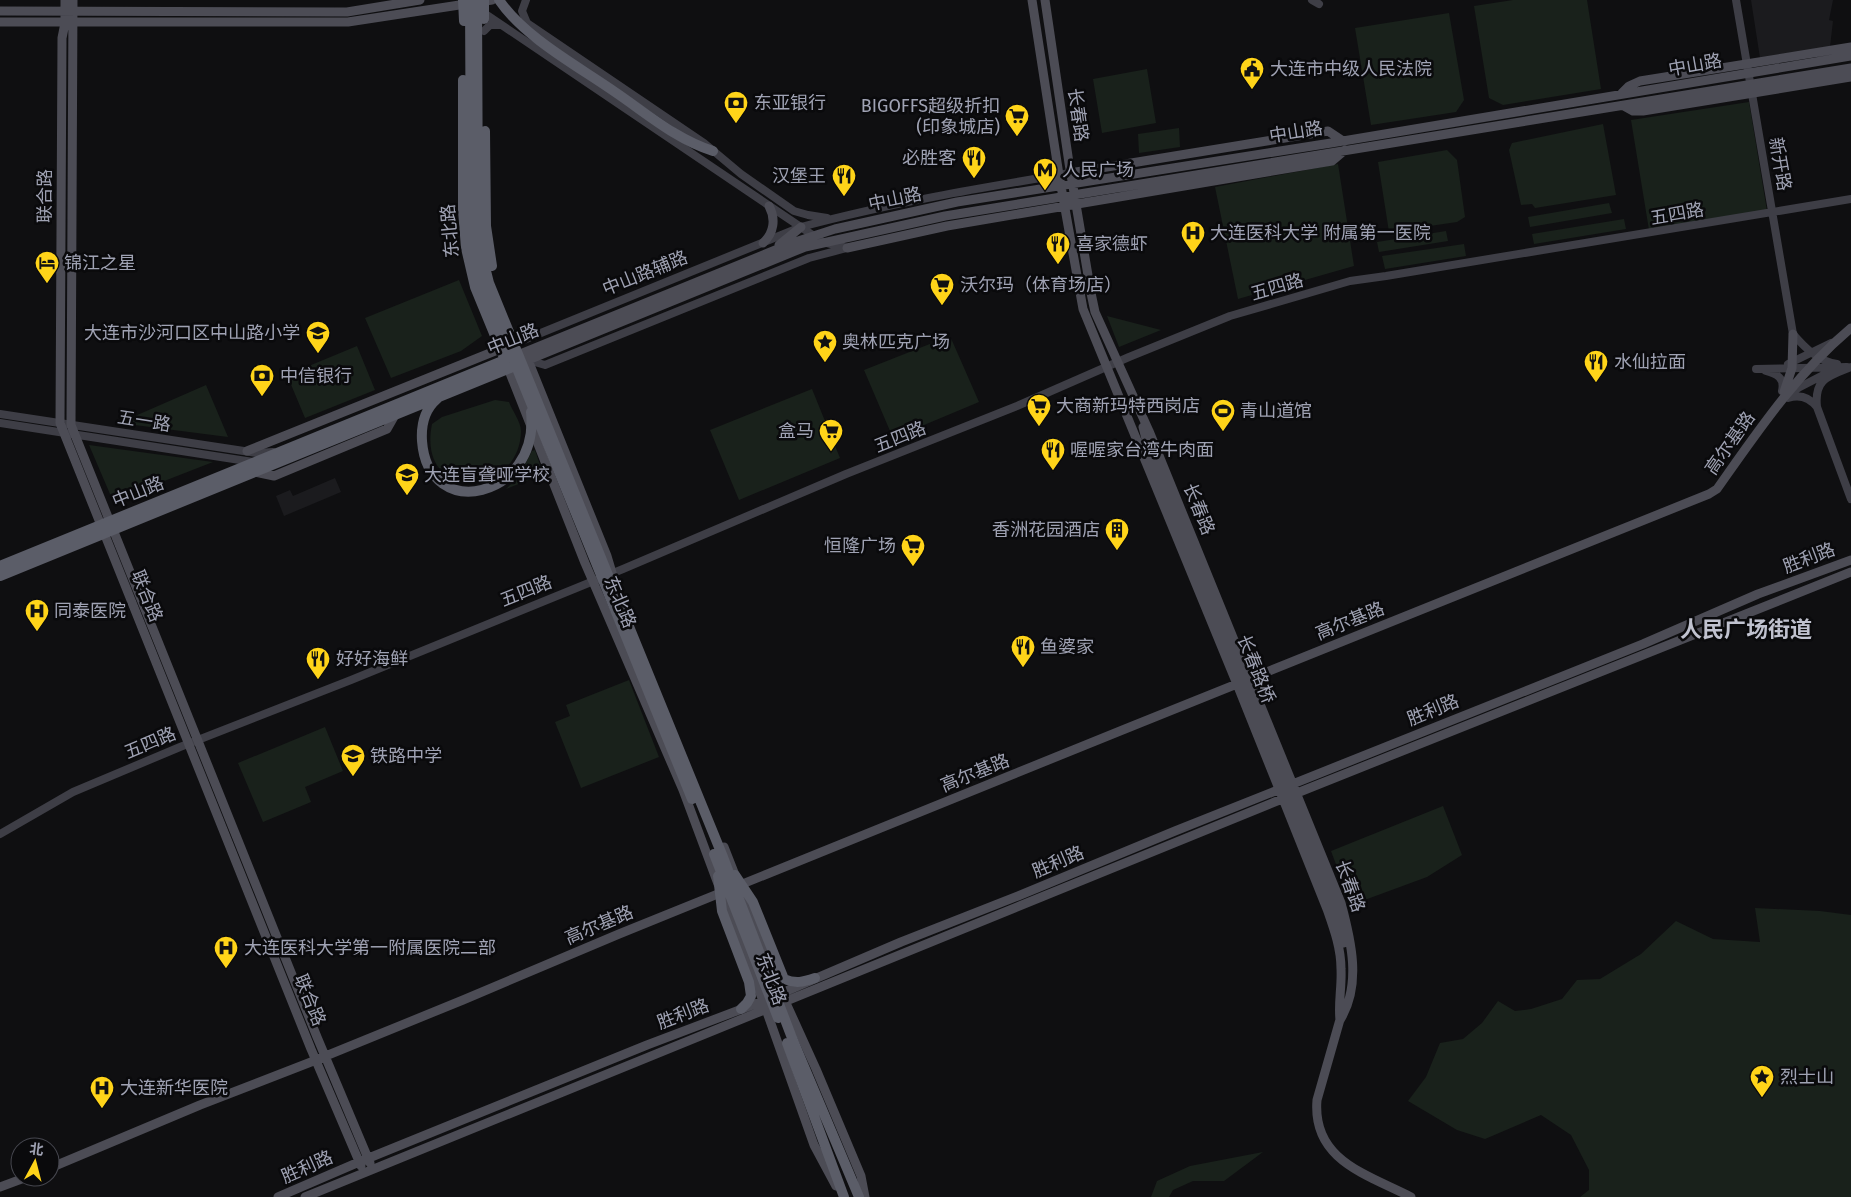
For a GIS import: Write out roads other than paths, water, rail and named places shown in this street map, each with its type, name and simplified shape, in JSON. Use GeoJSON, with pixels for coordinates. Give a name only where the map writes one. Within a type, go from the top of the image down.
{"type":"FeatureCollection","features":[{"type":"Feature","properties":{"kind":"highway"},"geometry":{"type":"LineString","coordinates":[[499,0],[511,16],[535,37],[685,140],[713,151]]}},
{"type":"Feature","properties":{"kind":"highway","name":"东北路"},"geometry":{"type":"LineString","coordinates":[[474,1],[484,13],[485,210],[488,242],[496,280],[526,356]]}},
{"type":"Feature","properties":{"kind":"highway","name":"东北路"},"geometry":{"type":"LineString","coordinates":[[474,1],[464,30],[463,210],[466,248],[475,287],[506,364]]}},
{"type":"Feature","properties":{"kind":"highway","name":"东北路"},"geometry":{"type":"LineString","coordinates":[[474,1],[471,210],[474,246],[483,285],[530,403],[720,858]]}},
{"type":"Feature","properties":{"kind":"highway","name":"东北路"},"geometry":{"type":"LineString","coordinates":[[474,1],[478,226],[489,283],[720,858],[810,1089],[859,1197]]}},
{"type":"Feature","properties":{"kind":"highway"},"geometry":{"type":"LineString","coordinates":[[464,30],[484,30]]}},
{"type":"Feature","properties":{"kind":"highway","name":"中山路"},"geometry":{"type":"LineString","coordinates":[[0,566],[107,527],[255,467],[284,450],[526,356]]}},
{"type":"Feature","properties":{"kind":"highway","name":"中山路"},"geometry":{"type":"LineString","coordinates":[[255,467],[272,465],[395,415],[440,396],[506,364]]}},
{"type":"Feature","properties":{"kind":"highway"},"geometry":{"type":"LineString","coordinates":[[440,396],[432,404],[423,419],[424,455],[435,476],[453,488],[466,492],[479,492],[492,488],[504,481],[521,461],[528,448],[531,434],[530,403]]}},
{"type":"Feature","properties":{"kind":"highway","name":"中山路"},"geometry":{"type":"LineString","coordinates":[[0,576],[107,527]]}},
{"type":"Feature","properties":{"kind":"highway"},"geometry":{"type":"LineString","coordinates":[[720,858],[753,902],[784,979],[792,983],[815,978]]}},
{"type":"Feature","properties":{"kind":"highway"},"geometry":{"type":"LineString","coordinates":[[720,858],[722,911],[749,982],[750,996],[742,1009]]}},
{"type":"Feature","properties":{"kind":"highway","name":"东北路"},"geometry":{"type":"LineString","coordinates":[[810,1089],[843,1197]]}},
{"type":"Feature","properties":{"kind":"main road","name":"联合路"},"geometry":{"type":"LineString","coordinates":[[65,0],[69,12],[71,425],[107,527],[193,742],[316,1060],[363,1174]]}},
{"type":"Feature","properties":{"kind":"main road","name":"联合路"},"geometry":{"type":"LineString","coordinates":[[69,12],[73,0]]}},
{"type":"Feature","properties":{"kind":"main road"},"geometry":{"type":"LineString","coordinates":[[0,11],[347,12],[420,0]]}},
{"type":"Feature","properties":{"kind":"main road"},"geometry":{"type":"LineString","coordinates":[[526,0],[522,11],[527,23],[713,151],[741,174],[794,211],[815,216],[837,218]]}},
{"type":"Feature","properties":{"kind":"main road","name":"长春路"},"geometry":{"type":"LineString","coordinates":[[1032,0],[1064,206],[1083,309],[1237,684],[1338,940],[1341,970],[1340,1020]]}},
{"type":"Feature","properties":{"kind":"main road","name":"长春路"},"geometry":{"type":"LineString","coordinates":[[1045,0],[1070,173],[1092,302],[1149,431],[1341,903],[1350,937],[1353,968],[1348,1004],[1340,1020]]}},
{"type":"Feature","properties":{"kind":"main road","name":"新开路"},"geometry":{"type":"LineString","coordinates":[[1736,0],[1793,334]]}},
{"type":"Feature","properties":{"kind":"main road"},"geometry":{"type":"LineString","coordinates":[[0,22],[348,22],[474,1],[484,13],[518,37],[823,242],[847,248]]}},
{"type":"Feature","properties":{"kind":"main road","name":"联合路"},"geometry":{"type":"LineString","coordinates":[[69,23],[62,38],[60,423],[107,527]]}},
{"type":"Feature","properties":{"kind":"main road"},"geometry":{"type":"LineString","coordinates":[[518,37],[527,23]]}},
{"type":"Feature","properties":{"kind":"main road"},"geometry":{"type":"LineString","coordinates":[[484,30],[490,25],[501,25]]}},
{"type":"Feature","properties":{"kind":"main road"},"geometry":{"type":"LineString","coordinates":[[1747,68],[1851,47]]}},
{"type":"Feature","properties":{"kind":"main road","name":"中山路"},"geometry":{"type":"LineString","coordinates":[[526,356],[805,247],[823,242],[945,216],[1601,98],[1622,93],[1629,86],[1640,81],[1851,56]]}},
{"type":"Feature","properties":{"kind":"main road"},"geometry":{"type":"LineString","coordinates":[[1751,89],[1851,68]]}},
{"type":"Feature","properties":{"kind":"main road"},"geometry":{"type":"LineString","coordinates":[[1804,85],[1833,71]]}},
{"type":"Feature","properties":{"kind":"main road"},"geometry":{"type":"LineString","coordinates":[[1751,89],[1804,85],[1851,78]]}},
{"type":"Feature","properties":{"kind":"main road","name":"中山路"},"geometry":{"type":"LineString","coordinates":[[526,356],[813,235],[943,205],[1072,184],[1624,106],[1633,111],[1643,111],[1751,89]]}},
{"type":"Feature","properties":{"kind":"main road"},"geometry":{"type":"LineString","coordinates":[[526,356],[545,365],[809,258],[847,248],[947,226],[1332,161],[1344,145],[1328,131],[1070,173]]}},
{"type":"Feature","properties":{"kind":"main road","name":"中山路辅路"},"geometry":{"type":"LineString","coordinates":[[247,451],[801,227],[938,195],[1070,173]]}},
{"type":"Feature","properties":{"kind":"main road"},"geometry":{"type":"LineString","coordinates":[[1045,177],[1061,186]]}},
{"type":"Feature","properties":{"kind":"main road"},"geometry":{"type":"LineString","coordinates":[[1051,208],[1063,196]]}},
{"type":"Feature","properties":{"kind":"main road","name":"五四路"},"geometry":{"type":"LineString","coordinates":[[0,834],[73,792],[612,573],[846,474],[1017,406],[1230,316],[1350,282],[1851,199]]}},
{"type":"Feature","properties":{"kind":"main road"},"geometry":{"type":"LineString","coordinates":[[763,243],[768,238],[773,225],[772,212],[769,206]]}},
{"type":"Feature","properties":{"kind":"main road"},"geometry":{"type":"LineString","coordinates":[[771,252],[801,227]]}},
{"type":"Feature","properties":{"kind":"main road","name":"高尔基路"},"geometry":{"type":"LineString","coordinates":[[60,1164],[740,885],[1709,494],[1717,489],[1779,402],[1809,368],[1816,356],[1851,328]]}},
{"type":"Feature","properties":{"kind":"main road"},"geometry":{"type":"LineString","coordinates":[[1793,334],[1809,346],[1816,347],[1834,342]]}},
{"type":"Feature","properties":{"kind":"main road"},"geometry":{"type":"LineString","coordinates":[[1793,334],[1816,356],[1828,362],[1851,367]]}},
{"type":"Feature","properties":{"kind":"main road"},"geometry":{"type":"LineString","coordinates":[[1779,402],[1788,382],[1792,365],[1793,334]]}},
{"type":"Feature","properties":{"kind":"main road","name":"东北路"},"geometry":{"type":"LineString","coordinates":[[526,356],[783,996],[816,1068],[861,1176],[865,1197]]}},
{"type":"Feature","properties":{"kind":"main road"},"geometry":{"type":"LineString","coordinates":[[1779,402],[1783,388],[1780,378],[1774,373],[1756,369],[1792,365],[1816,356]]}},
{"type":"Feature","properties":{"kind":"main road","name":"东北路"},"geometry":{"type":"LineString","coordinates":[[506,364],[593,580],[683,790],[764,1005],[814,1146],[843,1197]]}},
{"type":"Feature","properties":{"kind":"main road"},"geometry":{"type":"LineString","coordinates":[[1792,365],[1809,368],[1851,367]]}},
{"type":"Feature","properties":{"kind":"main road"},"geometry":{"type":"LineString","coordinates":[[1779,402],[1800,387],[1830,372],[1851,367]]}},
{"type":"Feature","properties":{"kind":"main road"},"geometry":{"type":"LineString","coordinates":[[1816,407],[1816,394],[1820,383],[1851,367]]}},
{"type":"Feature","properties":{"kind":"main road"},"geometry":{"type":"LineString","coordinates":[[1779,402],[1790,397],[1801,396],[1810,400],[1816,407],[1851,499]]}},
{"type":"Feature","properties":{"kind":"main road"},"geometry":{"type":"LineString","coordinates":[[1139,409],[1147,443]]}},
{"type":"Feature","properties":{"kind":"main road","name":"五一路"},"geometry":{"type":"LineString","coordinates":[[0,414],[257,453],[284,450]]}},
{"type":"Feature","properties":{"kind":"main road"},"geometry":{"type":"LineString","coordinates":[[1127,414],[1147,443]]}},
{"type":"Feature","properties":{"kind":"main road"},"geometry":{"type":"LineString","coordinates":[[255,467],[274,476],[387,429],[395,415]]}},
{"type":"Feature","properties":{"kind":"main road","name":"五一路"},"geometry":{"type":"LineString","coordinates":[[0,423],[255,467]]}},
{"type":"Feature","properties":{"kind":"main road","name":"长春路桥"},"geometry":{"type":"LineString","coordinates":[[1147,443],[1335,908]]}},
{"type":"Feature","properties":{"kind":"main road","name":"胜利路"},"geometry":{"type":"LineString","coordinates":[[305,1197],[783,996],[1282,799],[1294,789],[1643,644],[1758,594],[1851,560]]}},
{"type":"Feature","properties":{"kind":"main road","name":"胜利路"},"geometry":{"type":"LineString","coordinates":[[783,996],[815,978],[1279,790],[1294,789],[1851,572]]}},
{"type":"Feature","properties":{"kind":"main road","name":"联合路"},"geometry":{"type":"LineString","coordinates":[[193,742],[373,1170]]}},
{"type":"Feature","properties":{"kind":"main road","name":"长春路"},"geometry":{"type":"LineString","coordinates":[[1335,908],[1346,957],[1347,984],[1340,1020],[1317,1100],[1316,1113],[1322,1138],[1334,1154],[1344,1162],[1411,1197]]}},
{"type":"Feature","properties":{"kind":"main road","name":"胜利路"},"geometry":{"type":"LineString","coordinates":[[278,1197],[368,1158],[638,1049],[742,1009],[764,1005]]}},
{"type":"Feature","properties":{"kind":"place","name":"大连市中级人民法院"},"geometry":{"type":"Point","coordinates":[1252,90]}},
{"type":"Feature","properties":{"kind":"place","name":"东亚银行"},"geometry":{"type":"Point","coordinates":[736,124]}},
{"type":"Feature","properties":{"kind":"place","name":"BIGOFFS超级折扣 (印象城店)"},"geometry":{"type":"Point","coordinates":[1017,137]}},
{"type":"Feature","properties":{"kind":"place","name":"必胜客"},"geometry":{"type":"Point","coordinates":[974,179]}},
{"type":"Feature","properties":{"kind":"place","name":"人民广场"},"geometry":{"type":"Point","coordinates":[1045,191]}},
{"type":"Feature","properties":{"kind":"place","name":"汉堡王"},"geometry":{"type":"Point","coordinates":[844,197]}},
{"type":"Feature","properties":{"kind":"place","name":"大连医科大学 附属第一医院"},"geometry":{"type":"Point","coordinates":[1193,254]}},
{"type":"Feature","properties":{"kind":"place","name":"喜家德虾"},"geometry":{"type":"Point","coordinates":[1058,265]}},
{"type":"Feature","properties":{"kind":"place","name":"锦江之星"},"geometry":{"type":"Point","coordinates":[47,284]}},
{"type":"Feature","properties":{"kind":"place","name":"沃尔玛（体育场店）"},"geometry":{"type":"Point","coordinates":[942,306]}},
{"type":"Feature","properties":{"kind":"place","name":"大连市沙河口区中山路小学"},"geometry":{"type":"Point","coordinates":[318,354]}},
{"type":"Feature","properties":{"kind":"place","name":"奥林匹克广场"},"geometry":{"type":"Point","coordinates":[825,363]}},
{"type":"Feature","properties":{"kind":"place","name":"水仙拉面"},"geometry":{"type":"Point","coordinates":[1596,383]}},
{"type":"Feature","properties":{"kind":"place","name":"中信银行"},"geometry":{"type":"Point","coordinates":[262,397]}},
{"type":"Feature","properties":{"kind":"place","name":"大商新玛特西岗店"},"geometry":{"type":"Point","coordinates":[1039,427]}},
{"type":"Feature","properties":{"kind":"place","name":"青山道馆"},"geometry":{"type":"Point","coordinates":[1223,432]}},
{"type":"Feature","properties":{"kind":"place","name":"盒马"},"geometry":{"type":"Point","coordinates":[831,452]}},
{"type":"Feature","properties":{"kind":"place","name":"喔喔家台湾牛肉面"},"geometry":{"type":"Point","coordinates":[1053,471]}},
{"type":"Feature","properties":{"kind":"place","name":"大连盲聋哑学校"},"geometry":{"type":"Point","coordinates":[407,496]}},
{"type":"Feature","properties":{"kind":"place","name":"香洲花园酒店"},"geometry":{"type":"Point","coordinates":[1117,551]}},
{"type":"Feature","properties":{"kind":"place","name":"恒隆广场"},"geometry":{"type":"Point","coordinates":[913,567]}},
{"type":"Feature","properties":{"kind":"place","name":"同泰医院"},"geometry":{"type":"Point","coordinates":[37,632]}},
{"type":"Feature","properties":{"kind":"place","name":"鱼婆家"},"geometry":{"type":"Point","coordinates":[1023,668]}},
{"type":"Feature","properties":{"kind":"place","name":"好好海鲜"},"geometry":{"type":"Point","coordinates":[318,680]}},
{"type":"Feature","properties":{"kind":"place","name":"铁路中学"},"geometry":{"type":"Point","coordinates":[353,777]}},
{"type":"Feature","properties":{"kind":"place","name":"大连医科大学第一附属医院二部"},"geometry":{"type":"Point","coordinates":[226,969]}},
{"type":"Feature","properties":{"kind":"place","name":"烈士山"},"geometry":{"type":"Point","coordinates":[1762,1098]}},
{"type":"Feature","properties":{"kind":"place","name":"大连新华医院"},"geometry":{"type":"Point","coordinates":[102,1109]}},
{"type":"Feature","properties":{"kind":"district","name":"人民广场街道"},"geometry":{"type":"Point","coordinates":[1746,629]}}]}
